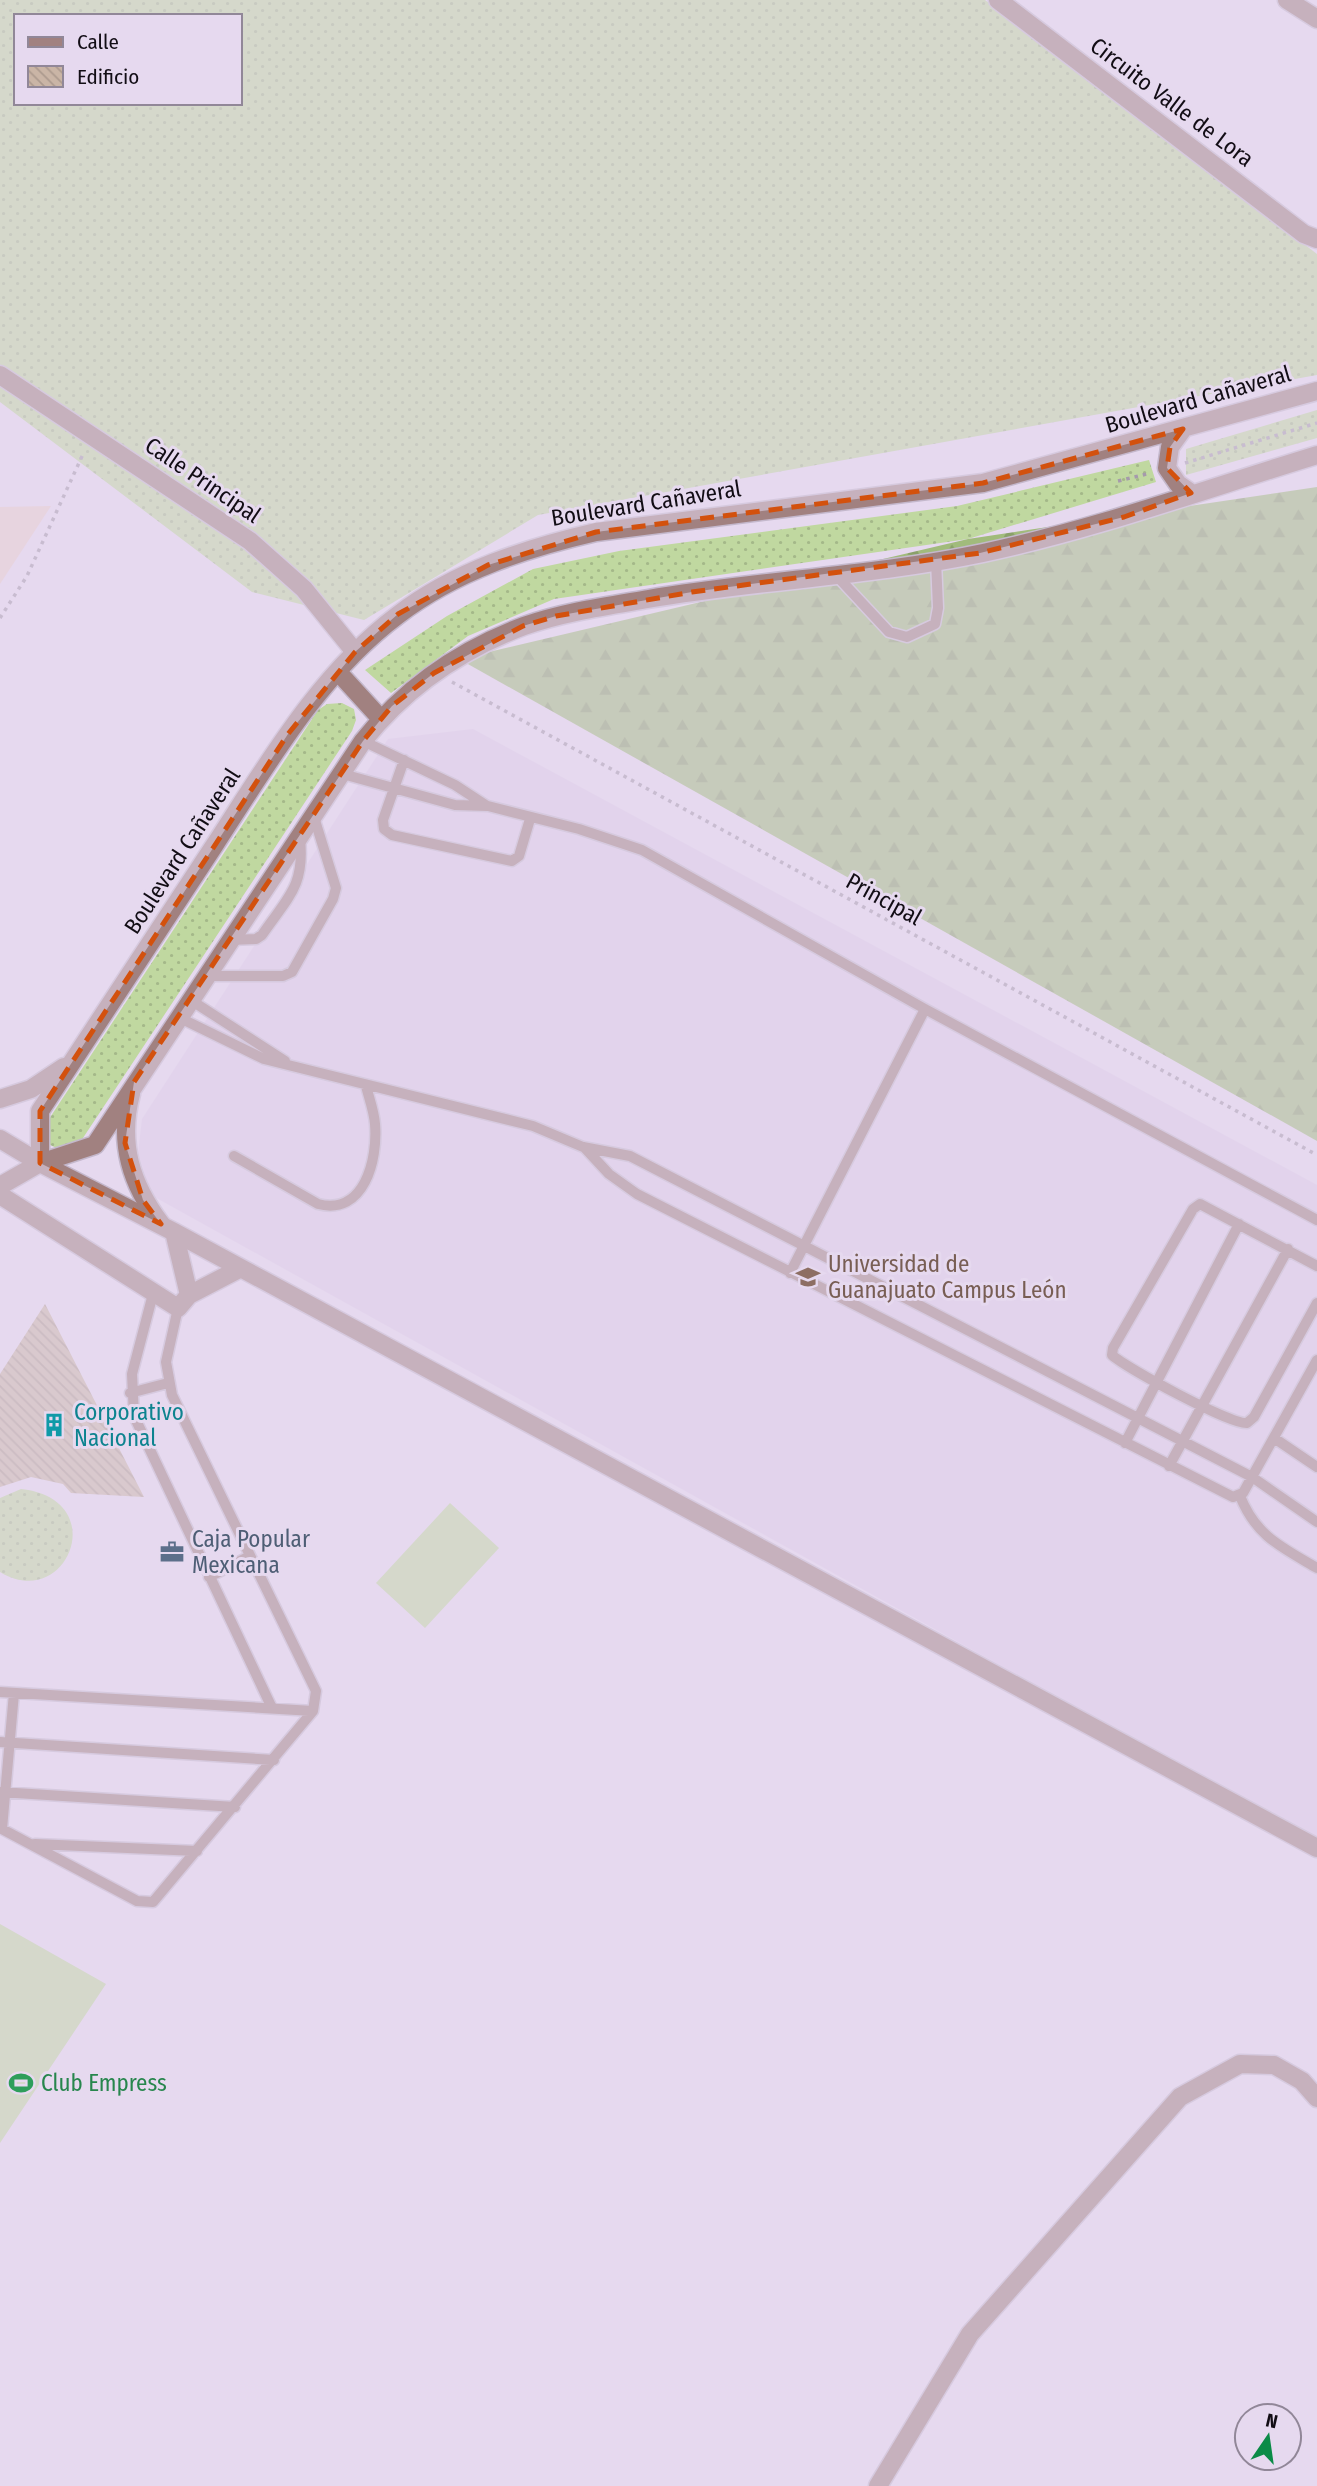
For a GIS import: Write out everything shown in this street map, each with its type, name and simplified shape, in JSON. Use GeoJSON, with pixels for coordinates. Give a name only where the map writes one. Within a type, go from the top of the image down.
{"type":"FeatureCollection","features":[{"type":"Feature","properties":{"kind":"street","name":"Circuito Valle de Lora"},"geometry":{"type":"LineString","coordinates":[[998,0],[1304,234],[1317,239]]}},
{"type":"Feature","properties":{"kind":"street"},"geometry":{"type":"LineString","coordinates":[[1287,0],[1317,19]]}},
{"type":"Feature","properties":{"kind":"street","name":"Calle Principal"},"geometry":{"type":"LineString","coordinates":[[0,375],[250,541],[278,563],[322,608],[355,652]]}},
{"type":"Feature","properties":{"kind":"street","name":"Boulevard Cañaveral"},"geometry":{"type":"LineString","coordinates":[[40,1163],[40,1111],[288,734],[355,652],[398,614],[442,587],[488,565],[541,545],[596,532],[983,483],[1317,391]]}},
{"type":"Feature","properties":{"kind":"street"},"geometry":{"type":"LineString","coordinates":[[1183,429],[1170,447],[1167,468],[1178,484],[1191,493]]}},
{"type":"Feature","properties":{"kind":"street"},"geometry":{"type":"LineString","coordinates":[[0,1186],[40,1163],[95,1145],[204,976],[363,741],[391,706],[434,673],[523,626],[556,616],[692,592],[936,560],[1056,536],[1317,455]]}},
{"type":"Feature","properties":{"kind":"street"},"geometry":{"type":"LineString","coordinates":[[339,673],[381,719]]}},
{"type":"Feature","properties":{"kind":"street"},"geometry":{"type":"LineString","coordinates":[[0,1099],[31,1089],[55,1074],[77,1055]]}},
{"type":"Feature","properties":{"kind":"street"},"geometry":{"type":"LineString","coordinates":[[134,1082],[126,1112],[125,1143],[131,1172],[143,1200],[167,1228],[183,1301]]}},
{"type":"Feature","properties":{"kind":"street"},"geometry":{"type":"LineString","coordinates":[[0,1139],[40,1163],[167,1228],[1317,1848]]}},
{"type":"Feature","properties":{"kind":"street"},"geometry":{"type":"LineString","coordinates":[[0,1195],[153,1294],[183,1301],[241,1268]]}},
{"type":"Feature","properties":{"kind":"street"},"geometry":{"type":"LineString","coordinates":[[878,2486],[970,2334],[1180,2096],[1240,2064],[1274,2065],[1302,2081],[1317,2098]]}},
{"type":"Feature","properties":{"kind":"lane"},"geometry":{"type":"LineString","coordinates":[[834,574],[889,632],[907,637],[934,624],[938,608],[936,560]]}},
{"type":"Feature","properties":{"kind":"lane"},"geometry":{"type":"LineString","coordinates":[[363,741],[455,785],[488,806],[530,819],[579,829],[642,849],[925,1009],[1317,1220]]}},
{"type":"Feature","properties":{"kind":"lane"},"geometry":{"type":"LineString","coordinates":[[404,760],[383,824],[387,832],[512,861],[519,856],[530,819]]}},
{"type":"Feature","properties":{"kind":"lane"},"geometry":{"type":"LineString","coordinates":[[340,774],[455,805],[488,806]]}},
{"type":"Feature","properties":{"kind":"lane"},"geometry":{"type":"LineString","coordinates":[[204,976],[283,976],[292,972],[333,899],[336,888],[313,814]]}},
{"type":"Feature","properties":{"kind":"lane"},"geometry":{"type":"LineString","coordinates":[[228,940],[251,939],[262,935],[296,886],[303,864],[300,834]]}},
{"type":"Feature","properties":{"kind":"lane"},"geometry":{"type":"LineString","coordinates":[[189,999],[289,1063]]}},
{"type":"Feature","properties":{"kind":"lane"},"geometry":{"type":"LineString","coordinates":[[790,1273],[925,1009]]}},
{"type":"Feature","properties":{"kind":"lane"},"geometry":{"type":"LineString","coordinates":[[177,1017],[242,1050],[366,1086],[533,1126],[583,1147],[630,1156],[1252,1477],[1317,1522]]}},
{"type":"Feature","properties":{"kind":"lane"},"geometry":{"type":"LineString","coordinates":[[234,1156],[318,1204],[329,1207],[348,1203],[365,1184],[375,1143],[374,1118],[366,1086]]}},
{"type":"Feature","properties":{"kind":"lane"},"geometry":{"type":"LineString","coordinates":[[583,1147],[609,1174],[637,1194],[1169,1466],[1229,1496],[1240,1496]]}},
{"type":"Feature","properties":{"kind":"lane"},"geometry":{"type":"LineString","coordinates":[[1317,1266],[1207,1206],[1196,1206],[1113,1348],[1114,1357],[1237,1423],[1251,1421],[1317,1304]]}},
{"type":"Feature","properties":{"kind":"lane"},"geometry":{"type":"LineString","coordinates":[[1125,1443],[1239,1224]]}},
{"type":"Feature","properties":{"kind":"lane"},"geometry":{"type":"LineString","coordinates":[[1169,1466],[1288,1250]]}},
{"type":"Feature","properties":{"kind":"lane"},"geometry":{"type":"LineString","coordinates":[[153,1294],[134,1363],[130,1393],[134,1416],[272,1708]]}},
{"type":"Feature","properties":{"kind":"lane"},"geometry":{"type":"LineString","coordinates":[[13,1693],[5,1743],[1,1829],[142,1903],[158,1898],[274,1760],[317,1701],[316,1691],[168,1383],[167,1353],[183,1301]]}},
{"type":"Feature","properties":{"kind":"lane"},"geometry":{"type":"LineString","coordinates":[[1240,1496],[1317,1360]]}},
{"type":"Feature","properties":{"kind":"lane"},"geometry":{"type":"LineString","coordinates":[[130,1393],[168,1383]]}},
{"type":"Feature","properties":{"kind":"lane"},"geometry":{"type":"LineString","coordinates":[[1274,1438],[1317,1467]]}},
{"type":"Feature","properties":{"kind":"lane"},"geometry":{"type":"LineString","coordinates":[[1240,1496],[1249,1518],[1265,1537],[1317,1568]]}},
{"type":"Feature","properties":{"kind":"lane"},"geometry":{"type":"LineString","coordinates":[[209,1577],[250,1556]]}},
{"type":"Feature","properties":{"kind":"lane"},"geometry":{"type":"LineString","coordinates":[[0,1692],[313,1710]]}},
{"type":"Feature","properties":{"kind":"lane"},"geometry":{"type":"LineString","coordinates":[[5,1743],[274,1760]]}},
{"type":"Feature","properties":{"kind":"lane"},"geometry":{"type":"LineString","coordinates":[[3,1792],[235,1807]]}},
{"type":"Feature","properties":{"kind":"lane"},"geometry":{"type":"LineString","coordinates":[[31,1844],[197,1851]]}},
{"type":"Feature","properties":{"kind":"path"},"geometry":{"type":"LineString","coordinates":[[1118,481],[1317,423]]}},
{"type":"Feature","properties":{"kind":"path"},"geometry":{"type":"LineString","coordinates":[[0,618],[27,576],[92,435]]}},
{"type":"Feature","properties":{"kind":"path","name":"Principal"},"geometry":{"type":"LineString","coordinates":[[434,673],[1317,1156]]}},
{"type":"Feature","properties":{"kind":"highlighted area"},"geometry":{"type":"Polygon","coordinates":[[[1183,429],[1170,447],[1167,468],[1191,493],[1124,517],[980,553],[692,592],[556,616],[523,626],[434,673],[392,706],[363,741],[134,1082],[125,1143],[143,1200],[161,1224],[40,1163],[40,1111],[288,734],[355,652],[398,614],[488,565],[596,532],[983,483],[1183,429]]]}},
{"type":"Feature","properties":{"kind":"shaded area"},"geometry":{"type":"Polygon","coordinates":[[[51,506],[0,584],[0,507],[51,506]]]}},
{"type":"Feature","properties":{"kind":"shaded area","name":"Universidad de Guanajuato Campus León"},"geometry":{"type":"Polygon","coordinates":[[[473,729],[1317,1185],[1317,1841],[151,1195],[138,1153],[142,1119],[388,739],[473,729]]]}},
{"type":"Feature","properties":{"kind":"green space"},"geometry":{"type":"Polygon","coordinates":[[[0,0],[985,0],[1317,254],[1317,375],[538,515],[364,620],[252,592],[0,402],[0,0]]]}},
{"type":"Feature","properties":{"kind":"green space"},"geometry":{"type":"Polygon","coordinates":[[[1317,410],[1317,438],[1186,475],[1186,449],[1317,410]]]}},
{"type":"Feature","properties":{"kind":"green space"},"geometry":{"type":"Polygon","coordinates":[[[1149,460],[1156,482],[968,539],[554,599],[468,636],[391,693],[365,670],[447,616],[533,569],[619,551],[957,506],[1149,460]]]}},
{"type":"Feature","properties":{"kind":"green space"},"geometry":{"type":"Polygon","coordinates":[[[1317,487],[1317,1141],[459,659],[968,539],[1317,487]]]}},
{"type":"Feature","properties":{"kind":"green space"},"geometry":{"type":"Polygon","coordinates":[[[342,703],[354,709],[356,720],[352,731],[79,1144],[63,1151],[48,1144],[47,1122],[318,710],[327,704],[342,703]]]}},
{"type":"Feature","properties":{"kind":"green space"},"geometry":{"type":"Polygon","coordinates":[[[21,1489],[49,1497],[66,1512],[72,1530],[70,1550],[60,1566],[44,1578],[24,1581],[0,1572],[0,1498],[21,1489]]]}},
{"type":"Feature","properties":{"kind":"green space"},"geometry":{"type":"Polygon","coordinates":[[[450,1503],[499,1548],[425,1628],[376,1583],[450,1503]]]}},
{"type":"Feature","properties":{"kind":"green space","name":"Club Empress"},"geometry":{"type":"Polygon","coordinates":[[[0,1924],[106,1984],[0,2143],[0,1924]]]}},
{"type":"Feature","properties":{"kind":"building","name":"Corporativo Nacional"},"geometry":{"type":"Polygon","coordinates":[[[45,1304],[144,1497],[71,1493],[63,1484],[31,1477],[0,1487],[0,1374],[45,1304]]]}},
{"type":"Feature","properties":{"kind":"place","name":"Universidad de Guanajuato Campus León"},"geometry":{"type":"Point","coordinates":[808,1277]}},
{"type":"Feature","properties":{"kind":"place","name":"Corporativo Nacional"},"geometry":{"type":"Point","coordinates":[54,1425]}},
{"type":"Feature","properties":{"kind":"place","name":"Caja Popular Mexicana"},"geometry":{"type":"Point","coordinates":[172,1552]}},
{"type":"Feature","properties":{"kind":"place","name":"Club Empress"},"geometry":{"type":"Point","coordinates":[21,2083]}}]}
